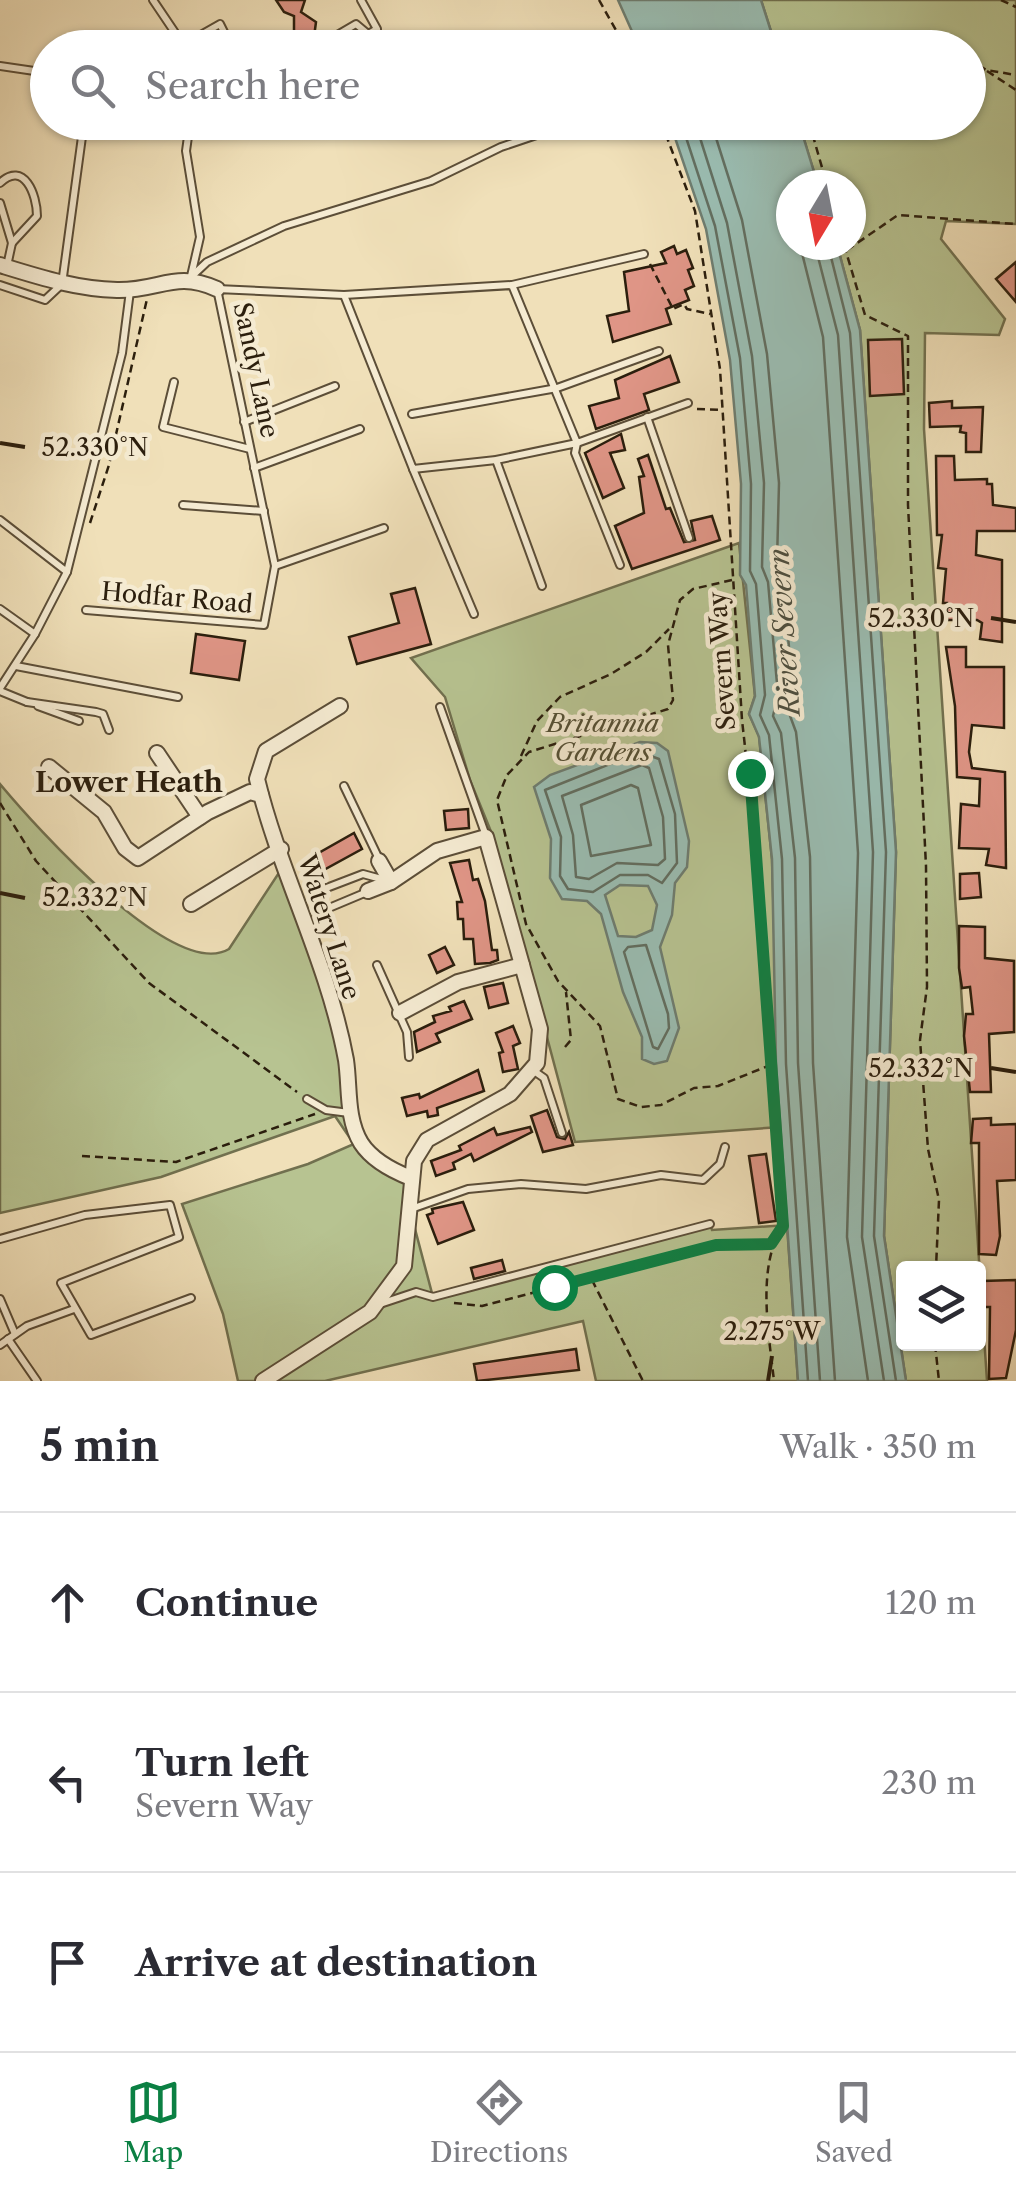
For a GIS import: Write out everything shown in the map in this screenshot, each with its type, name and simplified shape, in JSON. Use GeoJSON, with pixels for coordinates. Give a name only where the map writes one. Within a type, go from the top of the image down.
{"type":"FeatureCollection","features":[{"type":"Feature","properties":{"kind":"street"},"geometry":{"type":"LineString","coordinates":[[3,266],[62,284],[130,290],[191,277]]}},
{"type":"Feature","properties":{"kind":"street","name":"Sandy Lane"},"geometry":{"type":"LineString","coordinates":[[191,277],[217,290]]}},
{"type":"Feature","properties":{"kind":"street","name":"Watery Lane"},"geometry":{"type":"LineString","coordinates":[[340,706],[266,751],[258,779],[318,956],[346,1062],[350,1114],[361,1143],[378,1160],[411,1178]]}},
{"type":"Feature","properties":{"kind":"street"},"geometry":{"type":"LineString","coordinates":[[157,753],[200,817]]}},
{"type":"Feature","properties":{"kind":"street"},"geometry":{"type":"LineString","coordinates":[[49,767],[104,812],[125,848],[138,858],[200,817],[250,792],[262,796]]}},
{"type":"Feature","properties":{"kind":"street"},"geometry":{"type":"LineString","coordinates":[[262,1381],[370,1312],[404,1266],[414,1160],[427,1140],[510,1094],[532,1070],[540,1029],[486,837],[437,852],[391,882],[368,891]]}},
{"type":"Feature","properties":{"kind":"street"},"geometry":{"type":"LineString","coordinates":[[191,904],[281,849]]}},
{"type":"Feature","properties":{"kind":"street"},"geometry":{"type":"LineString","coordinates":[[379,860],[391,882]]}},
{"type":"Feature","properties":{"kind":"street"},"geometry":{"type":"LineString","coordinates":[[400,1013],[458,982],[522,966]]}},
{"type":"Feature","properties":{"kind":"lane"},"geometry":{"type":"LineString","coordinates":[[153,0],[173,30]]}},
{"type":"Feature","properties":{"kind":"lane"},"geometry":{"type":"LineString","coordinates":[[362,0],[375,30]]}},
{"type":"Feature","properties":{"kind":"lane"},"geometry":{"type":"LineString","coordinates":[[0,66],[30,70]]}},
{"type":"Feature","properties":{"kind":"lane"},"geometry":{"type":"LineString","coordinates":[[0,285],[45,300],[62,284],[82,140]]}},
{"type":"Feature","properties":{"kind":"lane"},"geometry":{"type":"LineString","coordinates":[[188,140],[200,238],[191,277]]}},
{"type":"Feature","properties":{"kind":"lane"},"geometry":{"type":"LineString","coordinates":[[191,277],[206,262],[284,226],[431,181],[522,140]]}},
{"type":"Feature","properties":{"kind":"lane"},"geometry":{"type":"LineString","coordinates":[[0,183],[9,176],[21,176],[31,184],[37,198],[37,216],[12,242],[3,266]]}},
{"type":"Feature","properties":{"kind":"lane"},"geometry":{"type":"LineString","coordinates":[[0,203],[12,242]]}},
{"type":"Feature","properties":{"kind":"lane"},"geometry":{"type":"LineString","coordinates":[[217,290],[344,295],[512,286],[644,254]]}},
{"type":"Feature","properties":{"kind":"lane"},"geometry":{"type":"LineString","coordinates":[[512,286],[557,388],[577,443],[576,453],[620,565]]}},
{"type":"Feature","properties":{"kind":"lane"},"geometry":{"type":"LineString","coordinates":[[79,722],[0,690],[67,572],[122,353],[130,290]]}},
{"type":"Feature","properties":{"kind":"lane","name":"Sandy Lane"},"geometry":{"type":"LineString","coordinates":[[217,290],[275,566]]}},
{"type":"Feature","properties":{"kind":"lane"},"geometry":{"type":"LineString","coordinates":[[344,295],[474,614]]}},
{"type":"Feature","properties":{"kind":"lane"},"geometry":{"type":"LineString","coordinates":[[412,414],[557,388],[659,352]]}},
{"type":"Feature","properties":{"kind":"lane"},"geometry":{"type":"LineString","coordinates":[[174,382],[163,428],[250,449]]}},
{"type":"Feature","properties":{"kind":"lane"},"geometry":{"type":"LineString","coordinates":[[244,422],[335,386]]}},
{"type":"Feature","properties":{"kind":"lane"},"geometry":{"type":"LineString","coordinates":[[413,469],[496,460],[577,443],[688,403]]}},
{"type":"Feature","properties":{"kind":"lane"},"geometry":{"type":"LineString","coordinates":[[647,418],[689,538]]}},
{"type":"Feature","properties":{"kind":"lane"},"geometry":{"type":"LineString","coordinates":[[254,468],[360,429]]}},
{"type":"Feature","properties":{"kind":"lane"},"geometry":{"type":"LineString","coordinates":[[496,460],[542,586]]}},
{"type":"Feature","properties":{"kind":"lane"},"geometry":{"type":"LineString","coordinates":[[183,506],[264,511]]}},
{"type":"Feature","properties":{"kind":"lane"},"geometry":{"type":"LineString","coordinates":[[0,520],[67,572]]}},
{"type":"Feature","properties":{"kind":"lane"},"geometry":{"type":"LineString","coordinates":[[275,566],[384,528]]}},
{"type":"Feature","properties":{"kind":"lane","name":"Hodfar Road"},"geometry":{"type":"LineString","coordinates":[[86,610],[264,625],[275,566]]}},
{"type":"Feature","properties":{"kind":"lane"},"geometry":{"type":"LineString","coordinates":[[0,610],[35,634]]}},
{"type":"Feature","properties":{"kind":"lane"},"geometry":{"type":"LineString","coordinates":[[16,666],[178,697]]}},
{"type":"Feature","properties":{"kind":"lane"},"geometry":{"type":"LineString","coordinates":[[26,702],[102,714],[109,730]]}},
{"type":"Feature","properties":{"kind":"lane"},"geometry":{"type":"LineString","coordinates":[[440,708],[486,837]]}},
{"type":"Feature","properties":{"kind":"lane"},"geometry":{"type":"LineString","coordinates":[[344,786],[379,860]]}},
{"type":"Feature","properties":{"kind":"lane"},"geometry":{"type":"LineString","coordinates":[[316,892],[364,874],[391,882]]}},
{"type":"Feature","properties":{"kind":"lane"},"geometry":{"type":"LineString","coordinates":[[318,913],[368,891]]}},
{"type":"Feature","properties":{"kind":"lane"},"geometry":{"type":"LineString","coordinates":[[377,965],[400,1013],[409,1056]]}},
{"type":"Feature","properties":{"kind":"lane"},"geometry":{"type":"LineString","coordinates":[[532,1070],[544,1078],[562,1133]]}},
{"type":"Feature","properties":{"kind":"lane"},"geometry":{"type":"LineString","coordinates":[[307,1099],[326,1110],[350,1114]]}},
{"type":"Feature","properties":{"kind":"lane"},"geometry":{"type":"LineString","coordinates":[[410,1210],[486,1187],[552,1183],[586,1189],[661,1175],[703,1180],[720,1164],[725,1147]]}},
{"type":"Feature","properties":{"kind":"lane"},"geometry":{"type":"LineString","coordinates":[[0,1239],[84,1215],[170,1204],[179,1237],[62,1279],[88,1334],[96,1335],[191,1298]]}},
{"type":"Feature","properties":{"kind":"lane"},"geometry":{"type":"LineString","coordinates":[[370,1312],[401,1294],[416,1292],[433,1297],[710,1224]]}},
{"type":"Feature","properties":{"kind":"lane"},"geometry":{"type":"LineString","coordinates":[[0,1299],[11,1337],[36,1381]]}},
{"type":"Feature","properties":{"kind":"lane"},"geometry":{"type":"LineString","coordinates":[[0,1345],[74,1309]]}},
{"type":"Feature","properties":{"kind":"path"},"geometry":{"type":"LineString","coordinates":[[599,0],[616,30]]}},
{"type":"Feature","properties":{"kind":"path"},"geometry":{"type":"LineString","coordinates":[[1001,0],[1016,7]]}},
{"type":"Feature","properties":{"kind":"path"},"geometry":{"type":"LineString","coordinates":[[986,70],[1016,75]]}},
{"type":"Feature","properties":{"kind":"path"},"geometry":{"type":"LineString","coordinates":[[986,70],[1016,90]]}},
{"type":"Feature","properties":{"kind":"path","name":"Severn Way"},"geometry":{"type":"LineString","coordinates":[[668,140],[695,210],[724,410],[742,720],[761,890],[783,1226],[771,1244],[769,1338],[774,1381]]}},
{"type":"Feature","properties":{"kind":"path"},"geometry":{"type":"LineString","coordinates":[[814,140],[823,170]]}},
{"type":"Feature","properties":{"kind":"path"},"geometry":{"type":"LineString","coordinates":[[866,235],[898,215],[1016,224]]}},
{"type":"Feature","properties":{"kind":"path"},"geometry":{"type":"LineString","coordinates":[[644,254],[673,309],[684,304],[687,309],[712,314]]}},
{"type":"Feature","properties":{"kind":"path"},"geometry":{"type":"LineString","coordinates":[[848,260],[864,316],[908,336],[908,505],[926,866],[927,987],[920,1040],[928,1148],[939,1200],[936,1261]]}},
{"type":"Feature","properties":{"kind":"path"},"geometry":{"type":"LineString","coordinates":[[74,540],[96,512],[148,309],[146,288]]}},
{"type":"Feature","properties":{"kind":"path"},"geometry":{"type":"LineString","coordinates":[[688,403],[706,412],[724,410]]}},
{"type":"Feature","properties":{"kind":"path"},"geometry":{"type":"LineString","coordinates":[[520,758],[551,744],[668,708],[673,700],[666,662],[670,628],[685,594],[733,580]]}},
{"type":"Feature","properties":{"kind":"path"},"geometry":{"type":"LineString","coordinates":[[670,628],[622,667],[560,697],[537,720],[497,800],[526,924],[566,992],[597,1021],[618,1099],[628,1104],[661,1105],[694,1088],[718,1086],[770,1066]]}},
{"type":"Feature","properties":{"kind":"path"},"geometry":{"type":"LineString","coordinates":[[0,803],[36,861],[149,983],[307,1099]]}},
{"type":"Feature","properties":{"kind":"path"},"geometry":{"type":"LineString","coordinates":[[565,1047],[571,1040],[566,992]]}},
{"type":"Feature","properties":{"kind":"path"},"geometry":{"type":"LineString","coordinates":[[82,1156],[176,1162],[326,1110]]}},
{"type":"Feature","properties":{"kind":"path"},"geometry":{"type":"LineString","coordinates":[[433,1297],[482,1306],[716,1245],[771,1244]]}},
{"type":"Feature","properties":{"kind":"path"},"geometry":{"type":"LineString","coordinates":[[591,1278],[643,1381]]}},
{"type":"Feature","properties":{"kind":"path"},"geometry":{"type":"LineString","coordinates":[[936,1351],[938,1381]]}},
{"type":"Feature","properties":{"kind":"green space"},"geometry":{"type":"Polygon","coordinates":[[[761,0],[1016,0],[1016,224],[946,221],[941,239],[1005,319],[999,335],[925,333],[924,429],[979,1261],[896,1261],[896,1315],[884,1236],[896,852],[860,330],[841,260],[866,260],[866,170],[813,170],[804,140],[986,140],[986,30],[771,30],[761,0]]]}},
{"type":"Feature","properties":{"kind":"green space","name":"Britannia Gardens"},"geometry":{"type":"Polygon","coordinates":[[[739,543],[755,696],[749,714],[759,736],[772,859],[780,1127],[575,1142],[494,839],[470,780],[445,697],[411,658],[739,543]]]}},
{"type":"Feature","properties":{"kind":"green space"},"geometry":{"type":"Polygon","coordinates":[[[0,784],[107,895],[175,943],[205,953],[229,949],[286,862],[314,943],[361,1143],[411,1178],[410,1210],[433,1297],[710,1224],[712,1230],[787,1225],[798,1381],[596,1381],[583,1321],[325,1381],[238,1381],[223,1314],[182,1204],[308,1164],[354,1144],[335,1116],[161,1177],[0,1213],[0,784]]]}},
{"type":"Feature","properties":{"kind":"green space"},"geometry":{"type":"Polygon","coordinates":[[[901,1351],[985,1351],[987,1381],[906,1381],[901,1351]]]}},
{"type":"Feature","properties":{"kind":"water"},"geometry":{"type":"Polygon","coordinates":[[[618,0],[761,0],[771,30],[631,30],[618,0]]]}},
{"type":"Feature","properties":{"kind":"water","name":"River Severn"},"geometry":{"type":"Polygon","coordinates":[[[676,140],[804,140],[813,170],[776,170],[776,260],[841,260],[860,330],[896,852],[884,1236],[896,1315],[896,1351],[901,1351],[906,1381],[798,1381],[776,1064],[772,859],[759,737],[749,714],[755,696],[746,585],[740,575],[741,484],[730,360],[706,229],[676,140]]]}},
{"type":"Feature","properties":{"kind":"water"},"geometry":{"type":"Polygon","coordinates":[[[640,742],[657,743],[668,751],[689,841],[687,867],[675,883],[672,915],[660,947],[679,1028],[667,1061],[654,1064],[642,1059],[642,1037],[623,992],[601,914],[587,901],[562,899],[550,878],[551,839],[534,787],[550,775],[640,742]],[[620,885],[605,895],[618,936],[636,937],[652,930],[657,905],[648,886],[620,885]]]}},
{"type":"Feature","properties":{"kind":"building"},"geometry":{"type":"Polygon","coordinates":[[[276,0],[305,0],[301,12],[316,22],[315,30],[294,30],[294,16],[284,12],[276,0]]]}},
{"type":"Feature","properties":{"kind":"building"},"geometry":{"type":"Polygon","coordinates":[[[674,246],[677,254],[686,250],[693,268],[688,270],[694,286],[685,290],[689,300],[666,309],[671,324],[613,342],[607,316],[629,311],[624,272],[666,263],[661,252],[674,246]]]}},
{"type":"Feature","properties":{"kind":"building"},"geometry":{"type":"Polygon","coordinates":[[[1016,262],[1016,302],[996,279],[1016,262]]]}},
{"type":"Feature","properties":{"kind":"building"},"geometry":{"type":"Polygon","coordinates":[[[902,339],[904,394],[870,396],[868,340],[902,339]]]}},
{"type":"Feature","properties":{"kind":"building"},"geometry":{"type":"Polygon","coordinates":[[[670,356],[679,382],[644,394],[649,410],[596,429],[589,406],[619,398],[615,380],[670,356]]]}},
{"type":"Feature","properties":{"kind":"building"},"geometry":{"type":"Polygon","coordinates":[[[952,401],[952,408],[983,407],[981,452],[966,452],[966,433],[960,432],[961,426],[930,427],[929,403],[952,401]]]}},
{"type":"Feature","properties":{"kind":"building"},"geometry":{"type":"Polygon","coordinates":[[[621,434],[625,450],[610,453],[624,488],[603,498],[585,453],[621,434]]]}},
{"type":"Feature","properties":{"kind":"building"},"geometry":{"type":"Polygon","coordinates":[[[648,455],[666,509],[670,508],[684,542],[695,540],[691,521],[712,516],[720,540],[632,569],[615,526],[644,513],[639,477],[644,476],[638,459],[648,455]]]}},
{"type":"Feature","properties":{"kind":"building"},"geometry":{"type":"Polygon","coordinates":[[[936,456],[954,456],[955,480],[987,479],[987,484],[992,484],[993,505],[1016,508],[1016,531],[977,531],[976,555],[1002,560],[1002,642],[980,639],[982,623],[977,620],[947,620],[947,603],[943,603],[946,569],[938,568],[942,535],[937,535],[936,456]]]}},
{"type":"Feature","properties":{"kind":"building"},"geometry":{"type":"Polygon","coordinates":[[[415,588],[431,644],[357,664],[349,637],[399,623],[391,594],[415,588]]]}},
{"type":"Feature","properties":{"kind":"building"},"geometry":{"type":"Polygon","coordinates":[[[196,634],[245,641],[239,680],[191,673],[196,634]]]}},
{"type":"Feature","properties":{"kind":"building"},"geometry":{"type":"Polygon","coordinates":[[[946,647],[966,647],[966,667],[1004,667],[1004,728],[972,725],[969,752],[972,768],[1005,772],[1006,868],[986,865],[989,849],[959,848],[961,804],[979,806],[980,779],[957,777],[955,706],[946,647]]]}},
{"type":"Feature","properties":{"kind":"building"},"geometry":{"type":"Polygon","coordinates":[[[468,809],[469,828],[446,830],[444,811],[468,809]]]}},
{"type":"Feature","properties":{"kind":"building"},"geometry":{"type":"Polygon","coordinates":[[[354,833],[362,849],[309,878],[301,863],[354,833]]]}},
{"type":"Feature","properties":{"kind":"building"},"geometry":{"type":"Polygon","coordinates":[[[469,860],[473,880],[478,879],[485,901],[492,950],[497,950],[498,960],[490,963],[475,964],[473,939],[464,939],[463,919],[458,919],[457,902],[462,902],[450,863],[469,860]]]}},
{"type":"Feature","properties":{"kind":"building"},"geometry":{"type":"Polygon","coordinates":[[[979,873],[981,897],[960,899],[960,874],[979,873]]]}},
{"type":"Feature","properties":{"kind":"building"},"geometry":{"type":"Polygon","coordinates":[[[959,926],[985,927],[985,958],[1014,961],[1014,1032],[989,1034],[991,1092],[970,1092],[964,1036],[966,1014],[973,1014],[970,987],[962,988],[959,926]]]}},
{"type":"Feature","properties":{"kind":"building"},"geometry":{"type":"Polygon","coordinates":[[[445,947],[454,965],[437,973],[429,955],[445,947]]]}},
{"type":"Feature","properties":{"kind":"building"},"geometry":{"type":"Polygon","coordinates":[[[503,983],[508,1003],[489,1008],[484,987],[503,983]]]}},
{"type":"Feature","properties":{"kind":"building"},"geometry":{"type":"Polygon","coordinates":[[[464,1001],[472,1019],[436,1034],[440,1042],[417,1052],[414,1032],[435,1022],[433,1016],[451,1011],[449,1007],[464,1001]]]}},
{"type":"Feature","properties":{"kind":"building"},"geometry":{"type":"Polygon","coordinates":[[[513,1026],[520,1043],[513,1046],[518,1069],[503,1072],[499,1053],[503,1052],[496,1033],[513,1026]]]}},
{"type":"Feature","properties":{"kind":"building"},"geometry":{"type":"Polygon","coordinates":[[[478,1070],[484,1091],[437,1108],[438,1115],[428,1117],[427,1111],[407,1116],[402,1098],[419,1094],[420,1098],[478,1070]]]}},
{"type":"Feature","properties":{"kind":"building"},"geometry":{"type":"Polygon","coordinates":[[[547,1110],[557,1137],[565,1139],[569,1132],[573,1145],[543,1152],[531,1116],[547,1110]]]}},
{"type":"Feature","properties":{"kind":"building"},"geometry":{"type":"Polygon","coordinates":[[[991,1118],[991,1125],[1016,1124],[1016,1180],[997,1181],[1000,1236],[996,1255],[979,1254],[979,1143],[971,1143],[973,1119],[991,1118]]]}},
{"type":"Feature","properties":{"kind":"building"},"geometry":{"type":"Polygon","coordinates":[[[530,1127],[532,1132],[474,1161],[471,1154],[453,1163],[455,1169],[436,1176],[431,1161],[461,1150],[459,1146],[494,1128],[497,1135],[530,1127]]]}},
{"type":"Feature","properties":{"kind":"building"},"geometry":{"type":"Polygon","coordinates":[[[766,1154],[776,1221],[759,1223],[749,1156],[766,1154]]]}},
{"type":"Feature","properties":{"kind":"building"},"geometry":{"type":"Polygon","coordinates":[[[463,1202],[474,1230],[438,1244],[427,1215],[433,1213],[432,1209],[463,1202]]]}},
{"type":"Feature","properties":{"kind":"building"},"geometry":{"type":"Polygon","coordinates":[[[502,1260],[505,1271],[474,1279],[471,1268],[502,1260]]]}},
{"type":"Feature","properties":{"kind":"building"},"geometry":{"type":"Polygon","coordinates":[[[1016,1280],[1016,1330],[1006,1378],[989,1379],[990,1307],[986,1307],[986,1281],[1016,1280]]]}},
{"type":"Feature","properties":{"kind":"building"},"geometry":{"type":"Polygon","coordinates":[[[576,1349],[579,1370],[477,1381],[474,1364],[576,1349]]]}},
{"type":"Feature","properties":{"kind":"district","name":"Lower Heath"},"geometry":{"type":"Point","coordinates":[129,782]}},
{"type":"Feature","properties":{"kind":"route"},"geometry":{"type":"LineString","coordinates":[[554,1287],[716,1245],[771,1244],[783,1226],[750,773]]}}]}
